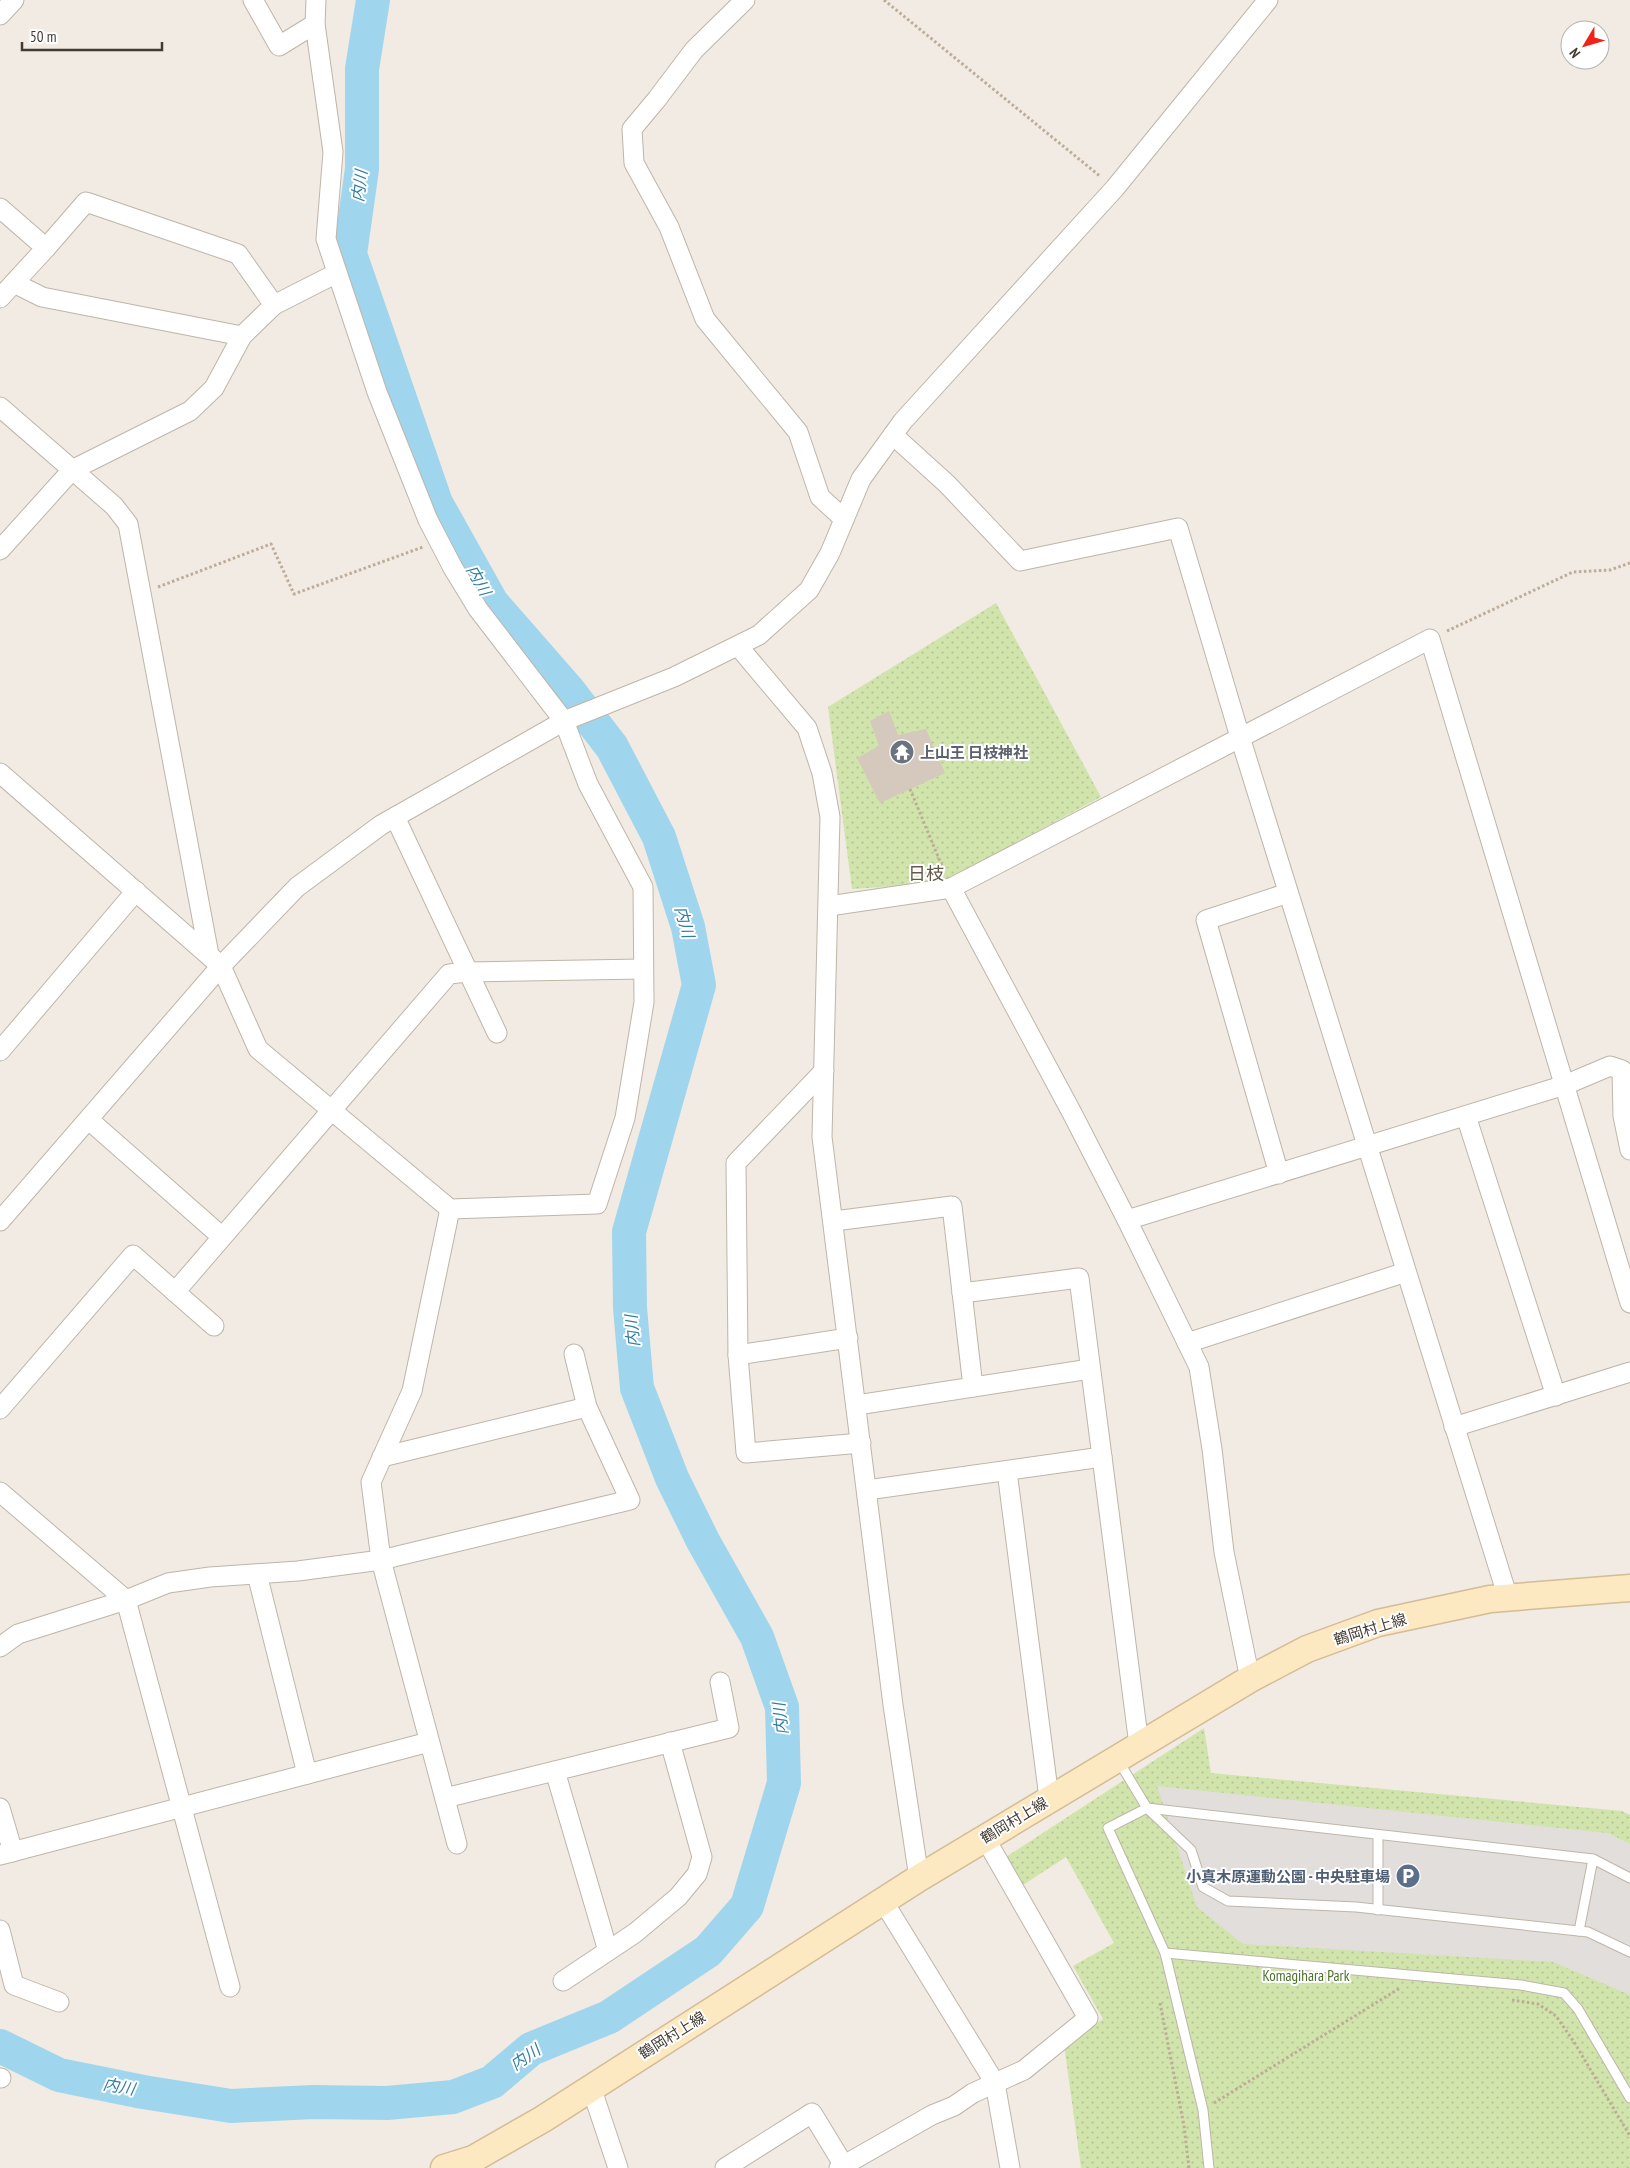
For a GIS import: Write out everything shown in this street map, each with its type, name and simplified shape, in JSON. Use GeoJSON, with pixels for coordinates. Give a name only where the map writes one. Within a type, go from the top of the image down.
{"type":"FeatureCollection","features":[{"type":"Feature","properties":{"kind":"main road","name":"鶴岡村上線"},"geometry":{"type":"LineString","coordinates":[[444,2168],[473,2158],[543,2119],[919,1878],[1250,1679],[1307,1649],[1378,1623],[1490,1599],[1630,1588]]}},
{"type":"Feature","properties":{"kind":"street"},"geometry":{"type":"LineString","coordinates":[[0,15],[14,0]]}},
{"type":"Feature","properties":{"kind":"street"},"geometry":{"type":"LineString","coordinates":[[253,0],[279,46],[315,24]]}},
{"type":"Feature","properties":{"kind":"street"},"geometry":{"type":"LineString","coordinates":[[0,406],[114,506],[128,524],[215,961],[258,1049],[450,1209],[597,1204],[626,1118],[644,1002],[643,887],[588,784],[564,721],[478,609],[439,542],[428,520],[377,392],[326,239],[333,152],[315,24],[316,0]]}},
{"type":"Feature","properties":{"kind":"street"},"geometry":{"type":"LineString","coordinates":[[745,0],[694,50],[632,129],[634,163],[670,227],[705,319],[798,432],[820,497],[844,519]]}},
{"type":"Feature","properties":{"kind":"street"},"geometry":{"type":"LineString","coordinates":[[0,1221],[89,1120],[215,961],[298,887],[381,825],[564,721],[674,677],[760,635],[809,590],[830,553],[861,479],[892,435],[1115,188],[1268,0]]}},
{"type":"Feature","properties":{"kind":"street"},"geometry":{"type":"LineString","coordinates":[[0,298],[86,202],[238,254],[274,305]]}},
{"type":"Feature","properties":{"kind":"street"},"geometry":{"type":"LineString","coordinates":[[0,208],[46,248]]}},
{"type":"Feature","properties":{"kind":"street"},"geometry":{"type":"LineString","coordinates":[[0,550],[72,470],[190,411],[214,388],[242,336],[274,305],[337,273]]}},
{"type":"Feature","properties":{"kind":"street"},"geometry":{"type":"LineString","coordinates":[[14,283],[42,297],[242,336]]}},
{"type":"Feature","properties":{"kind":"street"},"geometry":{"type":"LineString","coordinates":[[892,435],[947,484],[1020,561],[1178,528],[1240,738],[1508,1598]]}},
{"type":"Feature","properties":{"kind":"street"},"geometry":{"type":"LineString","coordinates":[[829,906],[950,888],[1430,639],[1565,1085],[1622,1251],[1630,1303]]}},
{"type":"Feature","properties":{"kind":"street"},"geometry":{"type":"LineString","coordinates":[[738,646],[807,728],[822,773],[830,817],[822,1137],[893,1705],[919,1878]]}},
{"type":"Feature","properties":{"kind":"street"},"geometry":{"type":"LineString","coordinates":[[0,773],[215,961]]}},
{"type":"Feature","properties":{"kind":"street"},"geometry":{"type":"LineString","coordinates":[[395,817],[497,1033]]}},
{"type":"Feature","properties":{"kind":"street"},"geometry":{"type":"LineString","coordinates":[[950,888],[1072,1113],[1199,1367],[1212,1449],[1224,1552],[1250,1679]]}},
{"type":"Feature","properties":{"kind":"street"},"geometry":{"type":"LineString","coordinates":[[0,1051],[136,891]]}},
{"type":"Feature","properties":{"kind":"street"},"geometry":{"type":"LineString","coordinates":[[1279,1174],[1206,920],[1288,893]]}},
{"type":"Feature","properties":{"kind":"street"},"geometry":{"type":"LineString","coordinates":[[174,1292],[449,974],[468,972],[644,969]]}},
{"type":"Feature","properties":{"kind":"street"},"geometry":{"type":"LineString","coordinates":[[1127,1220],[1565,1085],[1610,1066],[1622,1070],[1623,1116],[1630,1150]]}},
{"type":"Feature","properties":{"kind":"street"},"geometry":{"type":"LineString","coordinates":[[824,1071],[736,1163],[738,1355],[746,1453],[861,1443]]}},
{"type":"Feature","properties":{"kind":"street"},"geometry":{"type":"LineString","coordinates":[[1466,1116],[1556,1396]]}},
{"type":"Feature","properties":{"kind":"street"},"geometry":{"type":"LineString","coordinates":[[89,1120],[221,1236]]}},
{"type":"Feature","properties":{"kind":"street"},"geometry":{"type":"LineString","coordinates":[[834,1221],[952,1206],[973,1388]]}},
{"type":"Feature","properties":{"kind":"street"},"geometry":{"type":"LineString","coordinates":[[450,1209],[412,1391],[371,1482],[382,1560],[429,1742],[458,1844]]}},
{"type":"Feature","properties":{"kind":"street"},"geometry":{"type":"LineString","coordinates":[[0,1409],[132,1255],[214,1326]]}},
{"type":"Feature","properties":{"kind":"street"},"geometry":{"type":"LineString","coordinates":[[1187,1343],[1406,1272]]}},
{"type":"Feature","properties":{"kind":"street"},"geometry":{"type":"LineString","coordinates":[[962,1293],[1078,1278],[1139,1745]]}},
{"type":"Feature","properties":{"kind":"street"},"geometry":{"type":"LineString","coordinates":[[738,1355],[848,1338]]}},
{"type":"Feature","properties":{"kind":"street"},"geometry":{"type":"LineString","coordinates":[[0,1647],[18,1634],[126,1600],[168,1583],[210,1577],[298,1571],[382,1560],[630,1500],[588,1407],[574,1354]]}},
{"type":"Feature","properties":{"kind":"street"},"geometry":{"type":"LineString","coordinates":[[856,1405],[1090,1370]]}},
{"type":"Feature","properties":{"kind":"street"},"geometry":{"type":"LineString","coordinates":[[1454,1427],[1630,1372]]}},
{"type":"Feature","properties":{"kind":"street"},"geometry":{"type":"LineString","coordinates":[[382,1457],[588,1407]]}},
{"type":"Feature","properties":{"kind":"street"},"geometry":{"type":"LineString","coordinates":[[867,1490],[1102,1457]]}},
{"type":"Feature","properties":{"kind":"street"},"geometry":{"type":"LineString","coordinates":[[1007,1471],[1050,1798]]}},
{"type":"Feature","properties":{"kind":"street"},"geometry":{"type":"LineString","coordinates":[[0,1492],[126,1600],[230,1987]]}},
{"type":"Feature","properties":{"kind":"street"},"geometry":{"type":"LineString","coordinates":[[257,1574],[307,1774]]}},
{"type":"Feature","properties":{"kind":"street"},"geometry":{"type":"LineString","coordinates":[[445,1798],[729,1728],[720,1682]]}},
{"type":"Feature","properties":{"kind":"street"},"geometry":{"type":"LineString","coordinates":[[0,1808],[7,1853],[429,1742]]}},
{"type":"Feature","properties":{"kind":"street"},"geometry":{"type":"LineString","coordinates":[[563,1981],[635,1933],[671,1903],[697,1874],[702,1857],[670,1742]]}},
{"type":"Feature","properties":{"kind":"street"},"geometry":{"type":"LineString","coordinates":[[555,1771],[608,1951]]}},
{"type":"Feature","properties":{"kind":"street"},"geometry":{"type":"LineString","coordinates":[[725,2168],[812,2114],[841,2166],[932,2115],[954,2106],[973,2093],[1024,2070],[1088,2018],[985,1838]]}},
{"type":"Feature","properties":{"kind":"street"},"geometry":{"type":"LineString","coordinates":[[883,1901],[995,2084],[1010,2168]]}},
{"type":"Feature","properties":{"kind":"street"},"geometry":{"type":"LineString","coordinates":[[0,1930],[14,1985],[59,2002]]}},
{"type":"Feature","properties":{"kind":"street"},"geometry":{"type":"LineString","coordinates":[[591,2087],[618,2168]]}},
{"type":"Feature","properties":{"kind":"lane"},"geometry":{"type":"LineString","coordinates":[[1118,1759],[1147,1808],[1191,1850],[1202,1888],[1228,1901],[1378,1910],[1588,1932],[1630,1952]]}},
{"type":"Feature","properties":{"kind":"lane"},"geometry":{"type":"LineString","coordinates":[[1209,2168],[1203,2110],[1165,1952],[1108,1828],[1147,1808],[1593,1859],[1630,1878]]}},
{"type":"Feature","properties":{"kind":"lane"},"geometry":{"type":"LineString","coordinates":[[1378,1835],[1378,1910]]}},
{"type":"Feature","properties":{"kind":"lane"},"geometry":{"type":"LineString","coordinates":[[1579,1931],[1593,1859]]}},
{"type":"Feature","properties":{"kind":"lane"},"geometry":{"type":"LineString","coordinates":[[1165,1952],[1522,1985],[1564,1993],[1578,2009],[1630,2098]]}},
{"type":"Feature","properties":{"kind":"path"},"geometry":{"type":"LineString","coordinates":[[884,0],[1115,188]]}},
{"type":"Feature","properties":{"kind":"path"},"geometry":{"type":"LineString","coordinates":[[141,593],[271,544],[294,594],[439,542]]}},
{"type":"Feature","properties":{"kind":"path"},"geometry":{"type":"LineString","coordinates":[[1430,639],[1573,572],[1610,570],[1630,562]]}},
{"type":"Feature","properties":{"kind":"path"},"geometry":{"type":"LineString","coordinates":[[910,789],[950,888]]}},
{"type":"Feature","properties":{"kind":"path"},"geometry":{"type":"LineString","coordinates":[[1203,2110],[1419,1976]]}},
{"type":"Feature","properties":{"kind":"path"},"geometry":{"type":"LineString","coordinates":[[1400,1988],[1409,1988]]}},
{"type":"Feature","properties":{"kind":"path"},"geometry":{"type":"LineString","coordinates":[[1511,2000],[1538,2004],[1556,2016],[1574,2042],[1630,2136]]}},
{"type":"Feature","properties":{"kind":"path"},"geometry":{"type":"LineString","coordinates":[[1160,2003],[1184,2126],[1189,2168]]}},
{"type":"Feature","properties":{"kind":"green space"},"geometry":{"type":"Polygon","coordinates":[[[996,603],[1101,797],[942,883],[852,889],[828,707],[996,603]]]}},
{"type":"Feature","properties":{"kind":"green space","name":"Komagihara Park"},"geometry":{"type":"Polygon","coordinates":[[[1204,1728],[1211,1773],[1622,1811],[1630,1815],[1630,2168],[1081,2168],[1064,2044],[1103,2019],[1073,1966],[1114,1943],[1066,1857],[1023,1885],[1006,1857],[1204,1728]]]}},
{"type":"Feature","properties":{"kind":"shaded area","name":"小真木原運動公園 - 中央駐車場"},"geometry":{"type":"Polygon","coordinates":[[[1157,1786],[1608,1833],[1630,1844],[1630,1995],[1553,1962],[1243,1944],[1197,1907],[1157,1786]]]}},
{"type":"Feature","properties":{"kind":"building","name":"上山王 日枝神社"},"geometry":{"type":"Polygon","coordinates":[[[889,711],[898,735],[926,729],[945,773],[880,803],[857,758],[879,746],[870,721],[889,711]]]}},
{"type":"Feature","properties":{"kind":"waterway","name":"内川"},"geometry":{"type":"LineString","coordinates":[[0,2046],[59,2075],[143,2092],[231,2106],[313,2102],[387,2103],[453,2097],[492,2082],[531,2049],[609,2017],[708,1951],[747,1906],[784,1783],[782,1707],[757,1637],[703,1541],[672,1478],[637,1388],[630,1308],[629,1232],[699,985],[688,927],[659,837],[612,747],[568,690],[492,603],[436,503],[350,254],[362,169],[362,69],[373,0]]}},
{"type":"Feature","properties":{"kind":"place","name":"上山王 日枝神社"},"geometry":{"type":"Point","coordinates":[902,752]}},
{"type":"Feature","properties":{"kind":"place","name":"小真木原運動公園 - 中央駐車場"},"geometry":{"type":"Point","coordinates":[1408,1876]}},
{"type":"Feature","properties":{"kind":"district","name":"日枝"},"geometry":{"type":"Point","coordinates":[926,873]}}]}
